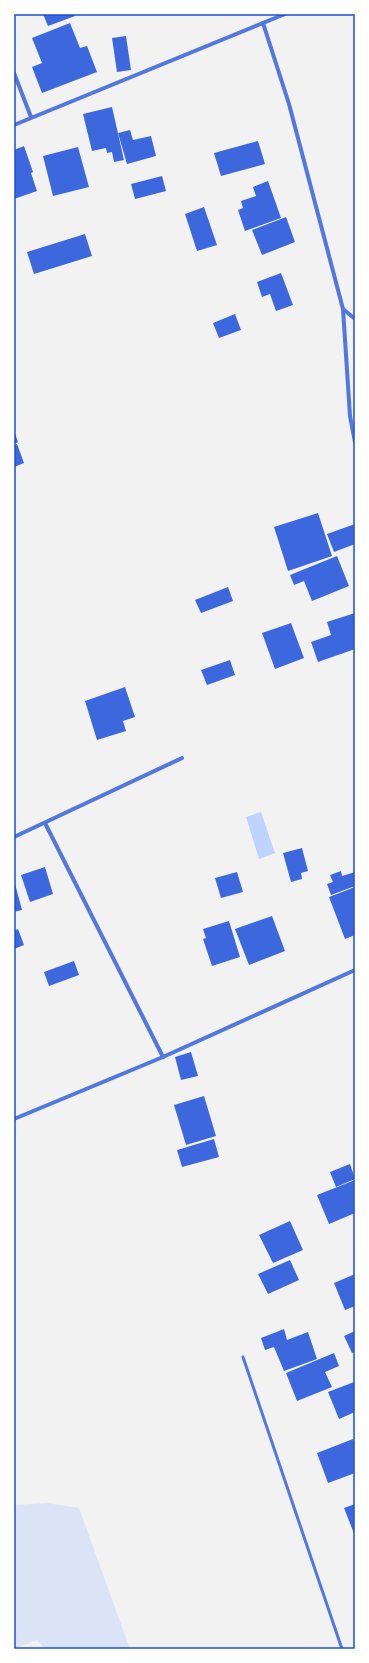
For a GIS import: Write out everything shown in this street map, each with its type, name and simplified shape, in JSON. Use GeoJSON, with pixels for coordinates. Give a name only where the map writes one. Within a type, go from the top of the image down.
{"type":"FeatureCollection","features":[{"type":"Feature","properties":{"kind":"street"},"geometry":{"type":"LineString","coordinates":[[14,125],[285,14]]}},
{"type":"Feature","properties":{"kind":"street"},"geometry":{"type":"LineString","coordinates":[[263,23],[289,104],[343,309],[350,416],[355,442]]}},
{"type":"Feature","properties":{"kind":"street"},"geometry":{"type":"LineString","coordinates":[[14,73],[31,117]]}},
{"type":"Feature","properties":{"kind":"street"},"geometry":{"type":"LineString","coordinates":[[343,309],[355,319]]}},
{"type":"Feature","properties":{"kind":"street"},"geometry":{"type":"LineString","coordinates":[[14,837],[182,758]]}},
{"type":"Feature","properties":{"kind":"street"},"geometry":{"type":"LineString","coordinates":[[45,823],[163,1057]]}},
{"type":"Feature","properties":{"kind":"street"},"geometry":{"type":"LineString","coordinates":[[14,1119],[163,1057],[355,970]]}},
{"type":"Feature","properties":{"kind":"lane"},"geometry":{"type":"LineString","coordinates":[[243,1357],[342,1649]]}},
{"type":"Feature","properties":{"kind":"shaded area"},"geometry":{"type":"Polygon","coordinates":[[[47,1503],[79,1508],[130,1649],[45,1649],[37,1640],[14,1649],[14,1505],[47,1503]]]}},
{"type":"Feature","properties":{"kind":"water"},"geometry":{"type":"Polygon","coordinates":[[[261,812],[275,853],[259,859],[246,817],[261,812]]]}},
{"type":"Feature","properties":{"kind":"building"},"geometry":{"type":"Polygon","coordinates":[[[43,14],[74,14],[75,16],[48,26],[43,14]]]}},
{"type":"Feature","properties":{"kind":"building"},"geometry":{"type":"Polygon","coordinates":[[[70,23],[80,48],[87,46],[97,72],[42,93],[32,67],[42,63],[32,38],[70,23]]]}},
{"type":"Feature","properties":{"kind":"building"},"geometry":{"type":"Polygon","coordinates":[[[126,36],[131,70],[117,72],[112,38],[126,36]]]}},
{"type":"Feature","properties":{"kind":"building"},"geometry":{"type":"Polygon","coordinates":[[[112,107],[124,160],[114,162],[112,152],[107,153],[106,148],[92,151],[83,114],[112,107]]]}},
{"type":"Feature","properties":{"kind":"building"},"geometry":{"type":"Polygon","coordinates":[[[130,130],[133,140],[151,136],[156,156],[127,164],[118,133],[130,130]]]}},
{"type":"Feature","properties":{"kind":"building"},"geometry":{"type":"Polygon","coordinates":[[[258,141],[265,164],[221,176],[214,153],[258,141]]]}},
{"type":"Feature","properties":{"kind":"building"},"geometry":{"type":"Polygon","coordinates":[[[24,146],[33,172],[31,173],[37,191],[14,199],[14,150],[24,146]]]}},
{"type":"Feature","properties":{"kind":"building"},"geometry":{"type":"Polygon","coordinates":[[[78,147],[89,187],[53,196],[43,156],[78,147]]]}},
{"type":"Feature","properties":{"kind":"building"},"geometry":{"type":"Polygon","coordinates":[[[162,176],[166,191],[135,199],[131,184],[162,176]]]}},
{"type":"Feature","properties":{"kind":"building"},"geometry":{"type":"Polygon","coordinates":[[[268,181],[281,218],[245,231],[238,210],[243,208],[241,201],[256,196],[253,187],[268,181]]]}},
{"type":"Feature","properties":{"kind":"building"},"geometry":{"type":"Polygon","coordinates":[[[204,207],[217,245],[197,251],[185,214],[204,207]]]}},
{"type":"Feature","properties":{"kind":"building"},"geometry":{"type":"Polygon","coordinates":[[[286,217],[295,242],[262,255],[252,230],[286,217]]]}},
{"type":"Feature","properties":{"kind":"building"},"geometry":{"type":"Polygon","coordinates":[[[85,234],[92,256],[34,274],[27,252],[85,234]]]}},
{"type":"Feature","properties":{"kind":"building"},"geometry":{"type":"Polygon","coordinates":[[[281,273],[293,305],[276,311],[270,294],[262,297],[257,282],[281,273]]]}},
{"type":"Feature","properties":{"kind":"building"},"geometry":{"type":"Polygon","coordinates":[[[235,314],[241,330],[219,338],[213,323],[235,314]]]}},
{"type":"Feature","properties":{"kind":"building"},"geometry":{"type":"Polygon","coordinates":[[[14,431],[18,442],[14,444],[14,431]]]}},
{"type":"Feature","properties":{"kind":"building"},"geometry":{"type":"Polygon","coordinates":[[[17,444],[24,463],[14,467],[14,445],[17,444]]]}},
{"type":"Feature","properties":{"kind":"building"},"geometry":{"type":"Polygon","coordinates":[[[318,513],[332,556],[288,571],[274,527],[318,513]]]}},
{"type":"Feature","properties":{"kind":"building"},"geometry":{"type":"Polygon","coordinates":[[[355,524],[355,544],[334,552],[327,534],[355,524]]]}},
{"type":"Feature","properties":{"kind":"building"},"geometry":{"type":"Polygon","coordinates":[[[337,556],[349,586],[312,601],[304,581],[294,585],[290,575],[337,556]]]}},
{"type":"Feature","properties":{"kind":"building"},"geometry":{"type":"Polygon","coordinates":[[[228,587],[233,601],[201,613],[195,600],[228,587]]]}},
{"type":"Feature","properties":{"kind":"building"},"geometry":{"type":"Polygon","coordinates":[[[355,613],[355,649],[318,662],[311,642],[331,635],[327,622],[355,613]]]}},
{"type":"Feature","properties":{"kind":"building"},"geometry":{"type":"Polygon","coordinates":[[[291,623],[304,658],[275,669],[262,633],[291,623]]]}},
{"type":"Feature","properties":{"kind":"building"},"geometry":{"type":"Polygon","coordinates":[[[230,660],[235,675],[207,685],[201,670],[230,660]]]}},
{"type":"Feature","properties":{"kind":"building"},"geometry":{"type":"Polygon","coordinates":[[[125,687],[135,717],[123,721],[126,731],[97,740],[85,701],[125,687]]]}},
{"type":"Feature","properties":{"kind":"building"},"geometry":{"type":"Polygon","coordinates":[[[302,848],[308,871],[301,873],[302,879],[291,882],[283,853],[302,848]]]}},
{"type":"Feature","properties":{"kind":"building"},"geometry":{"type":"Polygon","coordinates":[[[45,867],[53,894],[30,902],[21,875],[45,867]]]}},
{"type":"Feature","properties":{"kind":"building"},"geometry":{"type":"Polygon","coordinates":[[[341,871],[342,876],[355,872],[355,886],[331,895],[327,884],[333,882],[330,875],[341,871]]]}},
{"type":"Feature","properties":{"kind":"building"},"geometry":{"type":"Polygon","coordinates":[[[237,872],[243,892],[221,898],[215,878],[237,872]]]}},
{"type":"Feature","properties":{"kind":"building"},"geometry":{"type":"Polygon","coordinates":[[[14,880],[22,910],[14,912],[14,880]]]}},
{"type":"Feature","properties":{"kind":"building"},"geometry":{"type":"Polygon","coordinates":[[[355,887],[355,935],[345,939],[329,897],[355,887]]]}},
{"type":"Feature","properties":{"kind":"building"},"geometry":{"type":"Polygon","coordinates":[[[272,916],[285,951],[249,965],[235,929],[272,916]]]}},
{"type":"Feature","properties":{"kind":"building"},"geometry":{"type":"Polygon","coordinates":[[[229,921],[240,957],[212,966],[203,939],[206,938],[203,929],[229,921]]]}},
{"type":"Feature","properties":{"kind":"building"},"geometry":{"type":"Polygon","coordinates":[[[18,929],[24,945],[14,949],[14,931],[18,929]]]}},
{"type":"Feature","properties":{"kind":"building"},"geometry":{"type":"Polygon","coordinates":[[[74,961],[79,975],[49,986],[44,972],[74,961]]]}},
{"type":"Feature","properties":{"kind":"building"},"geometry":{"type":"Polygon","coordinates":[[[191,1052],[198,1076],[181,1080],[175,1057],[191,1052]]]}},
{"type":"Feature","properties":{"kind":"building"},"geometry":{"type":"Polygon","coordinates":[[[204,1096],[216,1136],[186,1145],[174,1105],[204,1096]]]}},
{"type":"Feature","properties":{"kind":"building"},"geometry":{"type":"Polygon","coordinates":[[[214,1139],[219,1157],[182,1167],[177,1150],[214,1139]]]}},
{"type":"Feature","properties":{"kind":"building"},"geometry":{"type":"Polygon","coordinates":[[[350,1164],[355,1179],[336,1187],[330,1172],[350,1164]]]}},
{"type":"Feature","properties":{"kind":"building"},"geometry":{"type":"Polygon","coordinates":[[[355,1180],[355,1213],[329,1224],[317,1195],[355,1180]]]}},
{"type":"Feature","properties":{"kind":"building"},"geometry":{"type":"Polygon","coordinates":[[[290,1221],[303,1250],[273,1263],[259,1235],[290,1221]]]}},
{"type":"Feature","properties":{"kind":"building"},"geometry":{"type":"Polygon","coordinates":[[[290,1260],[299,1280],[268,1294],[258,1274],[290,1260]]]}},
{"type":"Feature","properties":{"kind":"building"},"geometry":{"type":"Polygon","coordinates":[[[355,1274],[355,1306],[345,1310],[334,1283],[355,1274]]]}},
{"type":"Feature","properties":{"kind":"building"},"geometry":{"type":"Polygon","coordinates":[[[284,1329],[287,1340],[308,1332],[317,1359],[284,1371],[274,1347],[265,1350],[261,1338],[284,1329]]]}},
{"type":"Feature","properties":{"kind":"building"},"geometry":{"type":"Polygon","coordinates":[[[355,1331],[355,1352],[352,1353],[344,1336],[355,1331]]]}},
{"type":"Feature","properties":{"kind":"building"},"geometry":{"type":"Polygon","coordinates":[[[334,1353],[339,1366],[325,1372],[332,1387],[297,1401],[286,1373],[334,1353]]]}},
{"type":"Feature","properties":{"kind":"building"},"geometry":{"type":"Polygon","coordinates":[[[354,1382],[355,1412],[339,1419],[328,1392],[354,1382]]]}},
{"type":"Feature","properties":{"kind":"building"},"geometry":{"type":"Polygon","coordinates":[[[353,1439],[355,1445],[355,1473],[328,1483],[317,1453],[353,1439]]]}},
{"type":"Feature","properties":{"kind":"building"},"geometry":{"type":"Polygon","coordinates":[[[355,1504],[355,1536],[344,1508],[355,1504]]]}}]}
